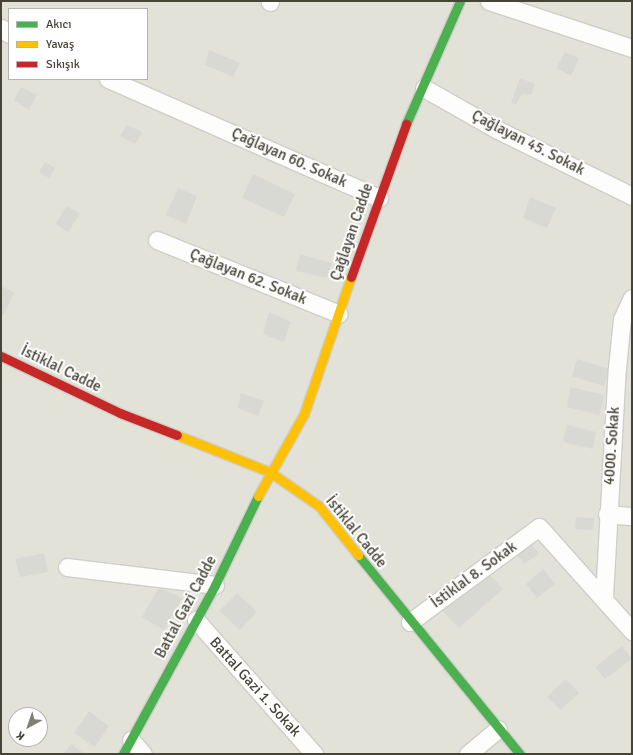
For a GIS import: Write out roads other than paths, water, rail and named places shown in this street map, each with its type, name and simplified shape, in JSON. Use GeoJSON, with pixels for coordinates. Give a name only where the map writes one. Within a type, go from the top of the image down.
{"type":"FeatureCollection","features":[{"type":"Feature","properties":{"kind":"street","name":"Çağlayan Cadde"},"geometry":{"type":"LineString","coordinates":[[270,472],[304,414],[398,140],[424,88],[460,1]]}},
{"type":"Feature","properties":{"kind":"street"},"geometry":{"type":"LineString","coordinates":[[488,1],[632,48]]}},
{"type":"Feature","properties":{"kind":"street","name":"Çağlayan 60. Sokak"},"geometry":{"type":"LineString","coordinates":[[110,80],[379,198]]}},
{"type":"Feature","properties":{"kind":"street","name":"Çağlayan 45. Sokak"},"geometry":{"type":"LineString","coordinates":[[424,88],[498,130],[632,196]]}},
{"type":"Feature","properties":{"kind":"street","name":"Çağlayan 62. Sokak"},"geometry":{"type":"LineString","coordinates":[[157,240],[339,314]]}},
{"type":"Feature","properties":{"kind":"street","name":"4000. Sokak"},"geometry":{"type":"LineString","coordinates":[[604,597],[607,514],[624,369],[622,319],[632,298]]}},
{"type":"Feature","properties":{"kind":"street","name":"İstiklal Cadde"},"geometry":{"type":"LineString","coordinates":[[1,356],[120,413],[270,472],[319,506],[410,622],[520,754]]}},
{"type":"Feature","properties":{"kind":"street","name":"Battal Gazi Cadde"},"geometry":{"type":"LineString","coordinates":[[127,747],[215,585],[270,472]]}},
{"type":"Feature","properties":{"kind":"street"},"geometry":{"type":"LineString","coordinates":[[607,514],[632,516]]}},
{"type":"Feature","properties":{"kind":"street","name":"İstiklal 8. Sokak"},"geometry":{"type":"LineString","coordinates":[[410,622],[539,527],[604,597]]}},
{"type":"Feature","properties":{"kind":"street"},"geometry":{"type":"LineString","coordinates":[[67,567],[215,585]]}},
{"type":"Feature","properties":{"kind":"street"},"geometry":{"type":"LineString","coordinates":[[604,597],[632,632]]}},
{"type":"Feature","properties":{"kind":"street","name":"Battal Gazi 1. Sokak"},"geometry":{"type":"LineString","coordinates":[[196,620],[314,754]]}},
{"type":"Feature","properties":{"kind":"street"},"geometry":{"type":"LineString","coordinates":[[468,754],[498,729]]}},
{"type":"Feature","properties":{"kind":"street"},"geometry":{"type":"LineString","coordinates":[[127,747],[143,754]]}}]}
